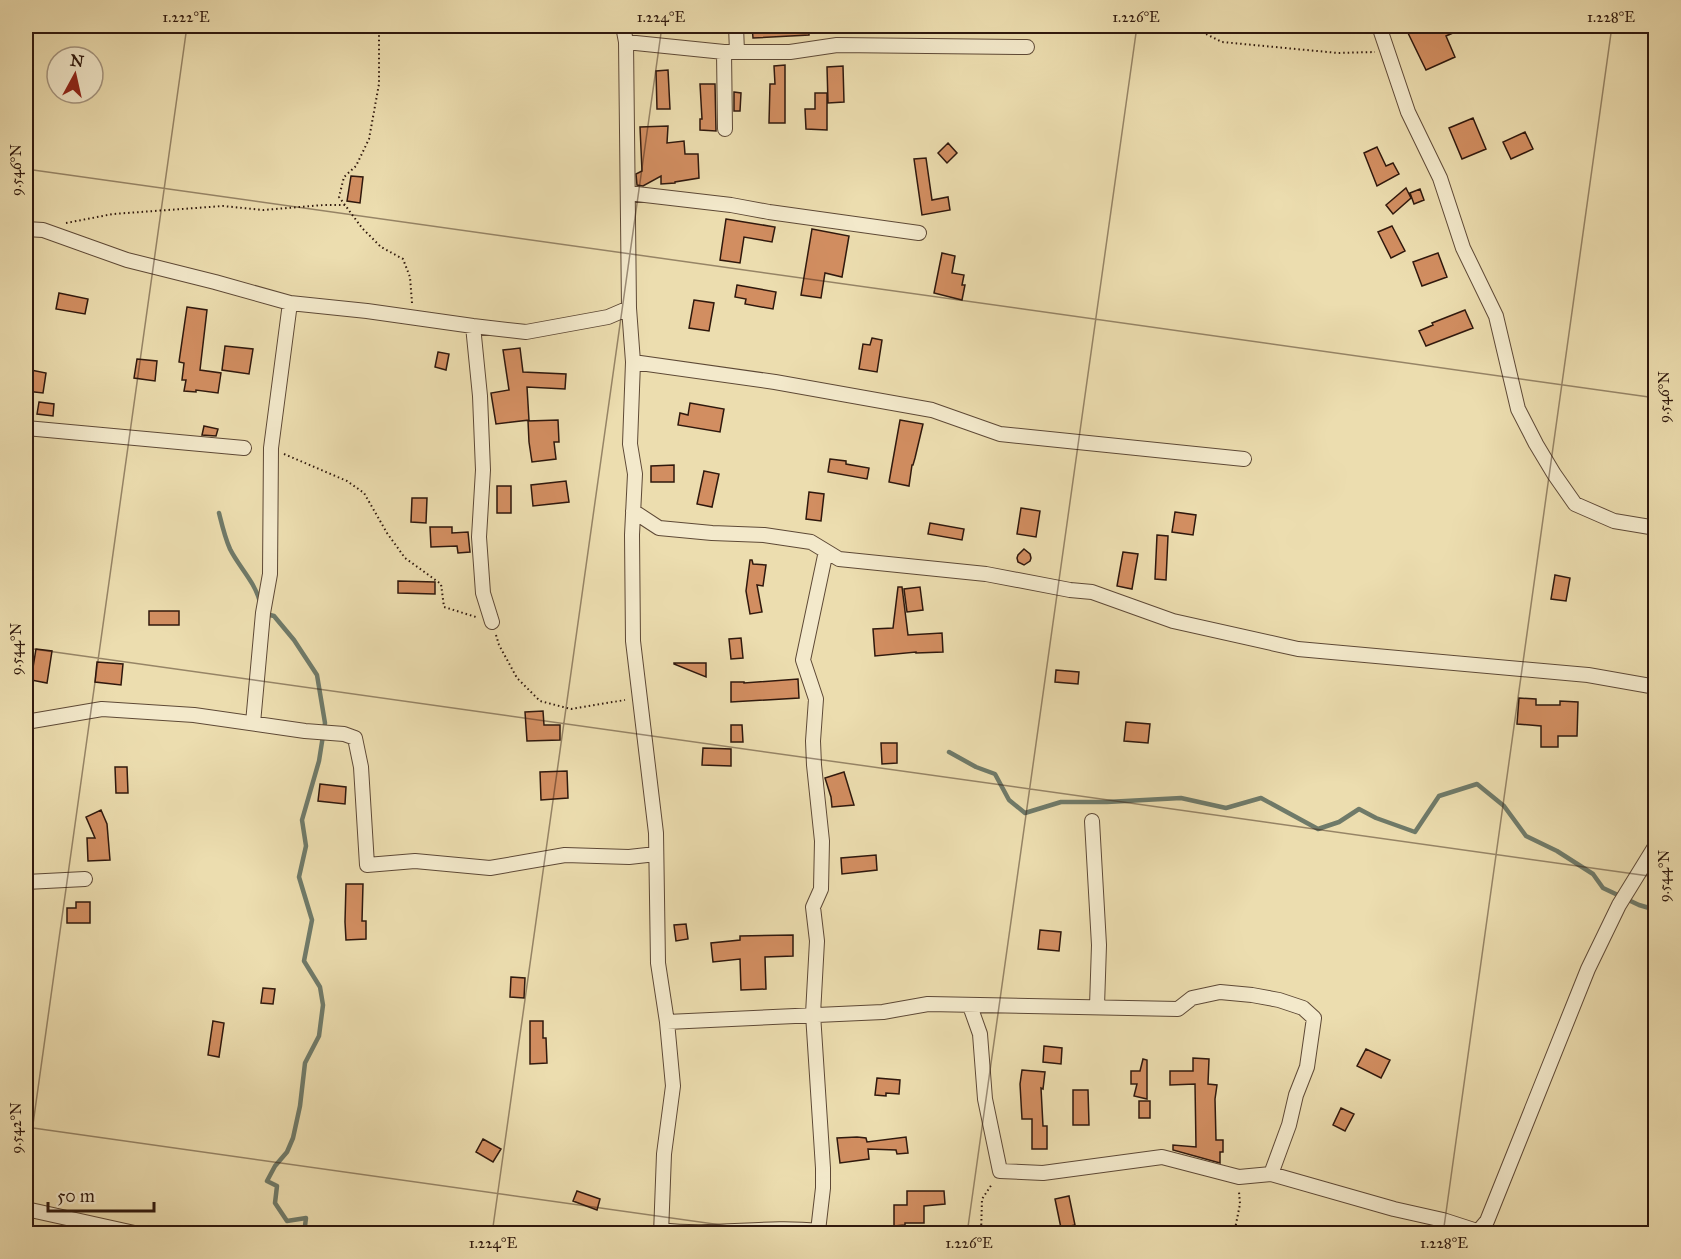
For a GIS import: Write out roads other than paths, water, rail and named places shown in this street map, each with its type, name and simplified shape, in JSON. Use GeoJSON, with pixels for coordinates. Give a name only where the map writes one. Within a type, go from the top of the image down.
{"type":"FeatureCollection","features":[{"type":"Feature","properties":{"kind":"street"},"geometry":{"type":"LineString","coordinates":[[623,26],[626,42],[629,308],[633,362],[630,444],[635,474],[633,641],[656,833],[658,963],[674,1086],[664,1154],[661,1232],[729,1232],[792,1228],[819,1232],[824,1188],[813,1014],[817,940],[813,906],[821,889],[822,841],[814,765],[816,699],[803,660],[826,551]]}},
{"type":"Feature","properties":{"kind":"street"},"geometry":{"type":"LineString","coordinates":[[725,129],[730,52],[736,26]]}},
{"type":"Feature","properties":{"kind":"street"},"geometry":{"type":"LineString","coordinates":[[1379,26],[1408,112],[1440,178],[1463,248],[1496,316],[1518,409],[1536,444],[1575,504],[1614,521],[1656,528]]}},
{"type":"Feature","properties":{"kind":"street"},"geometry":{"type":"LineString","coordinates":[[626,42],[730,52],[790,52],[837,45],[1027,47]]}},
{"type":"Feature","properties":{"kind":"street"},"geometry":{"type":"LineString","coordinates":[[628,193],[731,205],[919,233]]}},
{"type":"Feature","properties":{"kind":"street"},"geometry":{"type":"LineString","coordinates":[[26,229],[43,230],[127,260],[290,303],[526,332],[608,317],[629,308]]}},
{"type":"Feature","properties":{"kind":"street"},"geometry":{"type":"LineString","coordinates":[[253,723],[262,613],[270,574],[271,448],[290,303]]}},
{"type":"Feature","properties":{"kind":"street"},"geometry":{"type":"LineString","coordinates":[[473,326],[480,396],[483,470],[479,537],[483,593],[492,622]]}},
{"type":"Feature","properties":{"kind":"street"},"geometry":{"type":"LineString","coordinates":[[633,362],[775,382],[932,410],[1000,434],[1244,459]]}},
{"type":"Feature","properties":{"kind":"street"},"geometry":{"type":"LineString","coordinates":[[26,428],[244,448]]}},
{"type":"Feature","properties":{"kind":"street"},"geometry":{"type":"LineString","coordinates":[[633,511],[659,528],[764,535],[811,542],[839,559],[986,574],[1070,591],[1092,592],[1173,621],[1298,649],[1588,675],[1656,687]]}},
{"type":"Feature","properties":{"kind":"street"},"geometry":{"type":"LineString","coordinates":[[26,722],[102,709],[194,715],[305,731],[344,734],[355,738],[361,767],[367,865],[416,861],[490,867],[564,855],[629,857],[656,854]]}},
{"type":"Feature","properties":{"kind":"street"},"geometry":{"type":"LineString","coordinates":[[1092,821],[1099,945],[1097,1006]]}},
{"type":"Feature","properties":{"kind":"street"},"geometry":{"type":"LineString","coordinates":[[970,1006],[980,1034],[985,1099],[1000,1172],[1043,1173],[1162,1157],[1239,1177],[1271,1174],[1394,1209],[1443,1220],[1477,1232],[1487,1221],[1588,969],[1619,904],[1656,845]]}},
{"type":"Feature","properties":{"kind":"street"},"geometry":{"type":"LineString","coordinates":[[26,882],[85,879]]}},
{"type":"Feature","properties":{"kind":"street"},"geometry":{"type":"LineString","coordinates":[[667,1022],[883,1012],[928,1004],[1178,1009],[1192,998],[1220,992],[1252,994],[1280,1000],[1303,1008],[1314,1018],[1307,1067],[1271,1174]]}},
{"type":"Feature","properties":{"kind":"street"},"geometry":{"type":"LineString","coordinates":[[26,1209],[138,1233]]}},
{"type":"Feature","properties":{"kind":"waterway"},"geometry":{"type":"LineString","coordinates":[[219,513],[230,549],[260,602]]}},
{"type":"Feature","properties":{"kind":"waterway"},"geometry":{"type":"LineString","coordinates":[[266,614],[274,616],[294,640],[317,675],[325,723],[319,761],[302,820],[306,846],[299,877],[312,920],[304,961],[320,987],[323,1005],[319,1036],[305,1063],[300,1106],[293,1138],[287,1152],[275,1166],[267,1181],[277,1186],[275,1203],[287,1221],[306,1218],[304,1234]]}},
{"type":"Feature","properties":{"kind":"waterway"},"geometry":{"type":"LineString","coordinates":[[949,752],[976,767],[995,774],[1009,800],[1025,813],[1061,802],[1181,798],[1226,808],[1261,798],[1318,829],[1339,822],[1359,809],[1376,818],[1415,832],[1439,796],[1477,784],[1504,806],[1526,836],[1557,851],[1593,874],[1603,888],[1639,905],[1656,910]]}}]}
